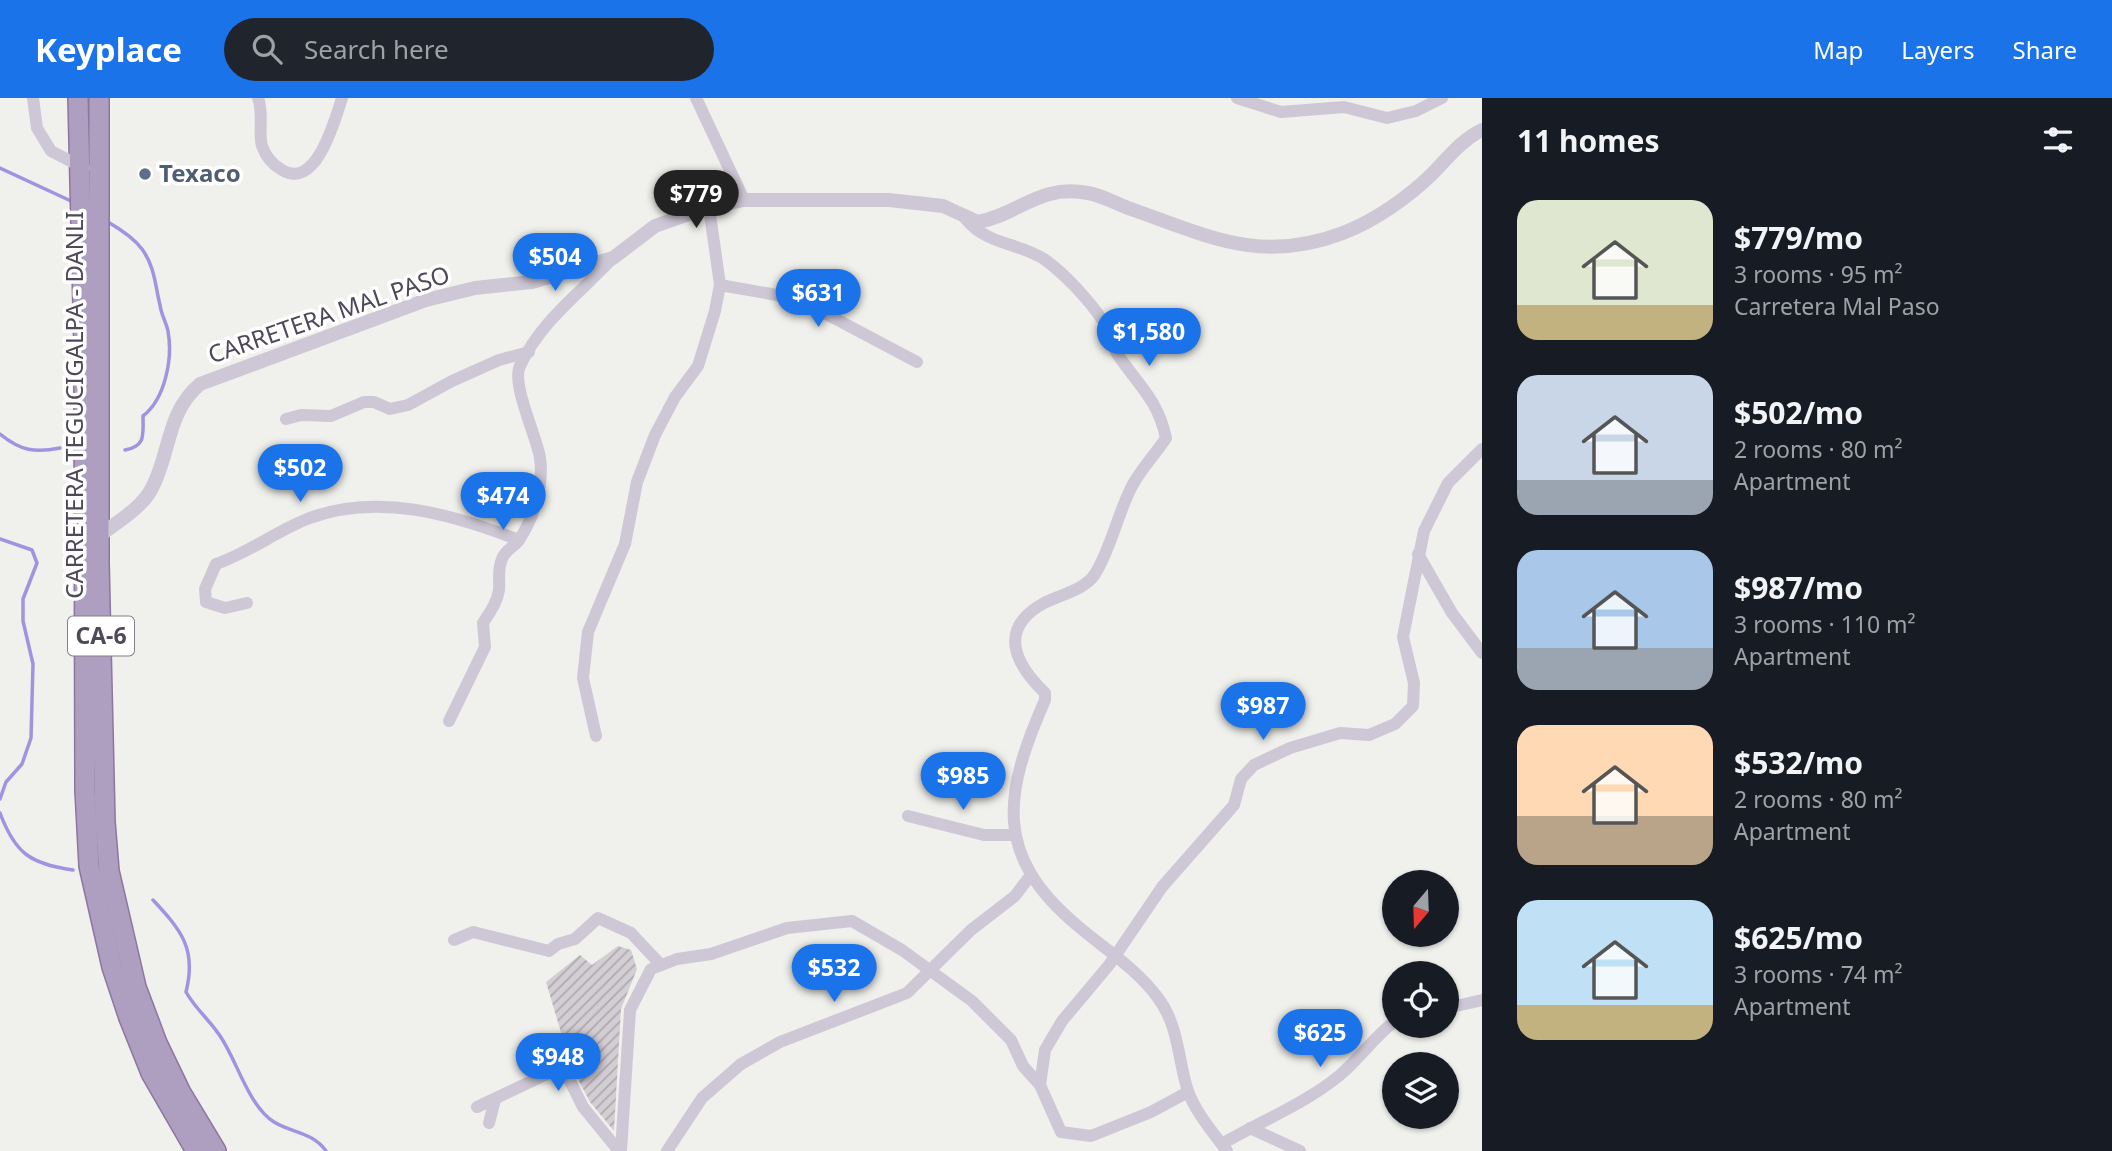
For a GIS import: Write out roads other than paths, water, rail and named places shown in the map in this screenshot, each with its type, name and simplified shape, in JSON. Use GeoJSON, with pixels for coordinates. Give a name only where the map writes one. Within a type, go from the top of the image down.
{"type":"FeatureCollection","features":[{"type":"Feature","properties":{"kind":"highway","name":"CARRETERA TEGUCIGALPA - DANLI"},"geometry":{"type":"LineString","coordinates":[[78,98],[92,536],[109,871],[136,987],[144,1010],[181,1093],[216,1151]]}},
{"type":"Feature","properties":{"kind":"highway","name":"CARRETERA TEGUCIGALPA - DANLI"},"geometry":{"type":"LineString","coordinates":[[99,98],[85,790],[89,866],[112,967],[129,1018],[151,1073],[196,1151]]}},
{"type":"Feature","properties":{"kind":"street"},"geometry":{"type":"LineString","coordinates":[[33,98],[37,128],[51,151],[99,179]]}},
{"type":"Feature","properties":{"kind":"street"},"geometry":{"type":"LineString","coordinates":[[258,98],[262,108],[262,146],[272,164],[289,174],[302,173],[321,154],[342,98]]}},
{"type":"Feature","properties":{"kind":"street"},"geometry":{"type":"LineString","coordinates":[[696,98],[744,200]]}},
{"type":"Feature","properties":{"kind":"street"},"geometry":{"type":"LineString","coordinates":[[1237,98],[1281,112],[1343,102],[1387,118],[1416,111],[1442,98]]}},
{"type":"Feature","properties":{"kind":"street","name":"CARRETERA MAL PASO"},"geometry":{"type":"LineString","coordinates":[[92,536],[151,491],[176,412],[187,395],[200,384],[426,300],[475,288],[532,282],[598,260],[613,258],[655,226],[709,206],[744,200],[889,200],[943,206],[978,222],[990,220],[1031,198],[1059,192],[1089,193],[1219,241],[1253,248],[1313,242],[1344,233],[1389,208],[1429,177],[1470,135],[1482,130]]}},
{"type":"Feature","properties":{"kind":"street"},"geometry":{"type":"LineString","coordinates":[[596,736],[583,678],[588,632],[625,544],[637,482],[655,435],[676,397],[698,366],[720,285],[709,206]]}},
{"type":"Feature","properties":{"kind":"street"},"geometry":{"type":"LineString","coordinates":[[965,218],[975,231],[993,241],[1022,248],[1045,260],[1076,289],[1104,322],[1117,353],[1161,413],[1166,438],[1132,486],[1094,576],[1041,605],[1018,626],[1014,643],[1016,657],[1025,673],[1045,693],[1045,700],[1022,754],[1016,776],[1013,835],[1030,876],[1055,906],[1115,956],[1157,996],[1170,1017],[1188,1092],[1224,1149],[1250,1128],[1303,1101],[1341,1074],[1382,1031]]}},
{"type":"Feature","properties":{"kind":"street"},"geometry":{"type":"LineString","coordinates":[[449,721],[485,647],[483,623],[495,605],[499,589],[497,570],[503,555],[519,540],[533,511],[540,488],[541,460],[521,392],[518,369],[545,323],[573,300],[613,258]]}},
{"type":"Feature","properties":{"kind":"street"},"geometry":{"type":"LineString","coordinates":[[720,285],[777,295],[813,307],[917,362]]}},
{"type":"Feature","properties":{"kind":"street"},"geometry":{"type":"LineString","coordinates":[[286,419],[301,415],[331,416],[364,402],[374,402],[390,409],[408,405],[499,360],[529,352]]}},
{"type":"Feature","properties":{"kind":"street"},"geometry":{"type":"LineString","coordinates":[[1040,1086],[1040,1067],[1053,1034],[1115,956],[1162,887],[1234,805],[1241,779],[1254,765],[1290,748],[1340,733],[1369,735],[1395,724],[1413,706],[1414,682],[1403,637],[1423,531],[1448,483],[1482,449]]}},
{"type":"Feature","properties":{"kind":"street"},"geometry":{"type":"LineString","coordinates":[[247,603],[225,607],[206,601],[205,589],[216,564],[240,556],[264,539],[335,509],[392,506],[466,520],[519,540]]}},
{"type":"Feature","properties":{"kind":"street"},"geometry":{"type":"LineString","coordinates":[[1418,554],[1452,613],[1482,653]]}},
{"type":"Feature","properties":{"kind":"street"},"geometry":{"type":"LineString","coordinates":[[908,816],[984,835],[1013,835]]}},
{"type":"Feature","properties":{"kind":"street"},"geometry":{"type":"LineString","coordinates":[[667,1151],[702,1098],[741,1064],[780,1042],[907,993],[971,930],[1015,897],[1030,876]]}},
{"type":"Feature","properties":{"kind":"street"},"geometry":{"type":"LineString","coordinates":[[454,940],[473,932],[549,951],[558,944],[575,939],[598,918],[631,933],[661,965]]}},
{"type":"Feature","properties":{"kind":"street"},"geometry":{"type":"LineString","coordinates":[[620,1151],[630,1010],[651,969],[710,954],[788,928],[852,921],[902,950],[972,1001],[1011,1040],[1023,1066],[1040,1086],[1061,1132],[1091,1136],[1151,1112],[1188,1092]]}},
{"type":"Feature","properties":{"kind":"street"},"geometry":{"type":"LineString","coordinates":[[1459,1005],[1482,1000]]}},
{"type":"Feature","properties":{"kind":"street"},"geometry":{"type":"LineString","coordinates":[[477,1107],[555,1070],[561,1070],[566,1073],[599,1129],[620,1151]]}},
{"type":"Feature","properties":{"kind":"street"},"geometry":{"type":"LineString","coordinates":[[489,1123],[495,1100]]}},
{"type":"Feature","properties":{"kind":"street"},"geometry":{"type":"LineString","coordinates":[[1250,1128],[1300,1151]]}},
{"type":"Feature","properties":{"kind":"waterway"},"geometry":{"type":"LineString","coordinates":[[0,168],[71,201]]}},
{"type":"Feature","properties":{"kind":"waterway"},"geometry":{"type":"LineString","coordinates":[[108,222],[130,237],[150,263],[169,342],[166,378],[151,409],[143,416],[142,439],[137,446],[125,450]]}},
{"type":"Feature","properties":{"kind":"waterway"},"geometry":{"type":"LineString","coordinates":[[0,434],[28,449],[60,448]]}},
{"type":"Feature","properties":{"kind":"waterway"},"geometry":{"type":"LineString","coordinates":[[0,539],[32,550],[37,563],[23,599],[23,621],[33,664],[31,738],[22,764],[6,782],[0,799]]}},
{"type":"Feature","properties":{"kind":"waterway"},"geometry":{"type":"LineString","coordinates":[[0,813],[12,838],[26,854],[46,864],[73,870]]}},
{"type":"Feature","properties":{"kind":"waterway"},"geometry":{"type":"LineString","coordinates":[[153,900],[179,931],[188,952],[189,977],[186,992],[222,1039],[258,1106],[274,1122],[309,1136],[326,1151]]}},
{"type":"Feature","properties":{"kind":"place","name":"Texaco"},"geometry":{"type":"Point","coordinates":[145,174]}}]}
